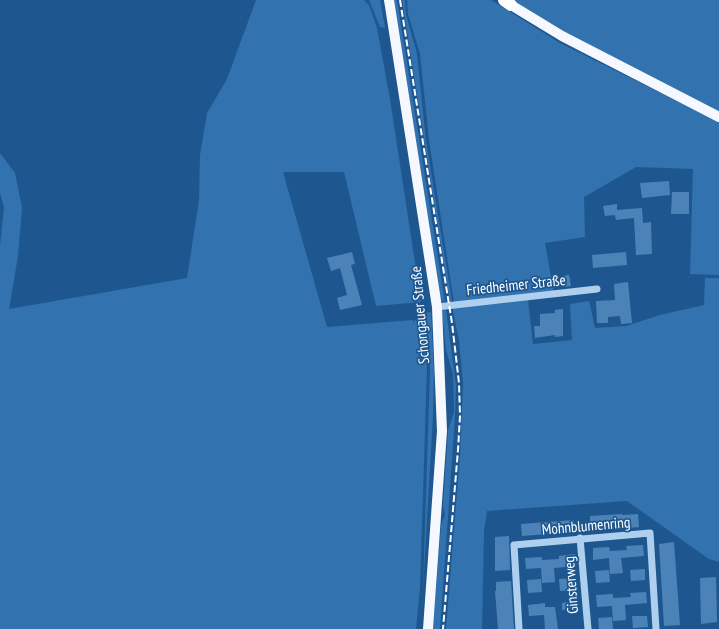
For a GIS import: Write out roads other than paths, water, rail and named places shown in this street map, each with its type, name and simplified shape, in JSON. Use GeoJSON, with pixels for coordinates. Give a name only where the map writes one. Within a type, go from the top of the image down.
{"type":"FeatureCollection","features":[{"type":"Feature","properties":{"kind":"main road","name":"Schongauer Straße"},"geometry":{"type":"LineString","coordinates":[[388,0],[437,307],[442,431],[428,629]]}},
{"type":"Feature","properties":{"kind":"main road"},"geometry":{"type":"LineString","coordinates":[[508,2],[562,36],[719,117]]}},
{"type":"Feature","properties":{"kind":"street","name":"Friedheimer Straße"},"geometry":{"type":"LineString","coordinates":[[437,307],[596,289]]}},
{"type":"Feature","properties":{"kind":"street","name":"Mohnblumenring"},"geometry":{"type":"LineString","coordinates":[[520,629],[514,545],[573,541],[580,538],[650,533],[656,629]]}},
{"type":"Feature","properties":{"kind":"street","name":"Ginsterweg"},"geometry":{"type":"LineString","coordinates":[[580,538],[588,629]]}},
{"type":"Feature","properties":{"kind":"railway"},"geometry":{"type":"LineString","coordinates":[[400,0],[452,323],[459,383],[460,416],[458,450],[443,629]]}}]}
